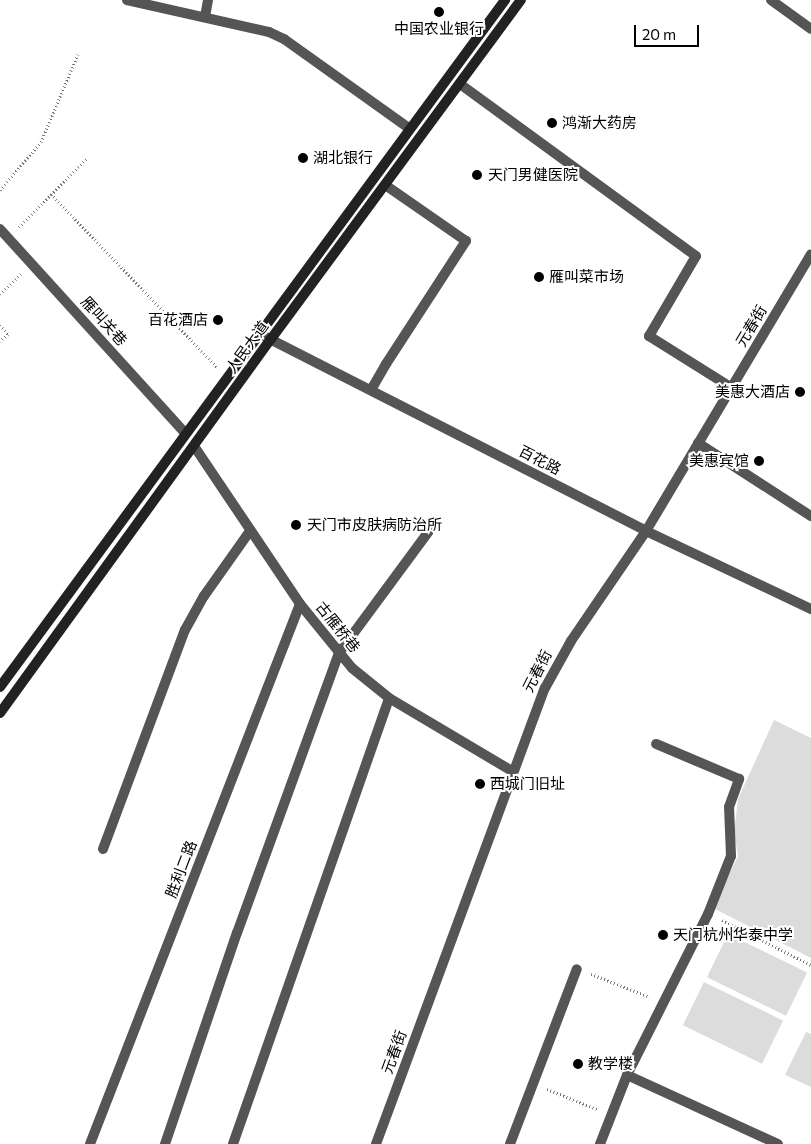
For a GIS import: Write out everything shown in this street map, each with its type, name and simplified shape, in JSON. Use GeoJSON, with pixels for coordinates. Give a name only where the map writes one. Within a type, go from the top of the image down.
{"type":"FeatureCollection","features":[{"type":"Feature","properties":{"kind":"main road","name":"人民大道"},"geometry":{"type":"LineString","coordinates":[[0,687],[226,376],[505,0]]}},
{"type":"Feature","properties":{"kind":"main road","name":"人民大道"},"geometry":{"type":"LineString","coordinates":[[0,713],[271,339],[521,0]]}},
{"type":"Feature","properties":{"kind":"street"},"geometry":{"type":"LineString","coordinates":[[128,0],[254,27],[284,39],[409,128]]}},
{"type":"Feature","properties":{"kind":"street"},"geometry":{"type":"LineString","coordinates":[[205,16],[208,0]]}},
{"type":"Feature","properties":{"kind":"street"},"geometry":{"type":"LineString","coordinates":[[771,0],[811,29]]}},
{"type":"Feature","properties":{"kind":"street"},"geometry":{"type":"LineString","coordinates":[[460,84],[696,256],[649,336],[732,388]]}},
{"type":"Feature","properties":{"kind":"street"},"geometry":{"type":"LineString","coordinates":[[372,390],[386,364],[466,241],[385,186]]}},
{"type":"Feature","properties":{"kind":"street","name":"雁叫关巷"},"geometry":{"type":"LineString","coordinates":[[0,229],[185,433]]}},
{"type":"Feature","properties":{"kind":"street","name":"元春街"},"geometry":{"type":"LineString","coordinates":[[376,1144],[534,712],[556,666],[646,531],[811,254]]}},
{"type":"Feature","properties":{"kind":"street","name":"百花路"},"geometry":{"type":"LineString","coordinates":[[258,333],[646,531],[811,608]]}},
{"type":"Feature","properties":{"kind":"street"},"geometry":{"type":"LineString","coordinates":[[698,443],[811,516]]}},
{"type":"Feature","properties":{"kind":"street","name":"古雁桥巷"},"geometry":{"type":"LineString","coordinates":[[194,446],[300,604],[339,653],[365,680],[390,698],[512,771]]}},
{"type":"Feature","properties":{"kind":"street"},"geometry":{"type":"LineString","coordinates":[[165,1144],[237,933],[339,653],[434,524]]}},
{"type":"Feature","properties":{"kind":"street"},"geometry":{"type":"LineString","coordinates":[[104,849],[186,630],[204,596],[250,531]]}},
{"type":"Feature","properties":{"kind":"street","name":"胜利二路"},"geometry":{"type":"LineString","coordinates":[[90,1144],[300,604]]}},
{"type":"Feature","properties":{"kind":"street"},"geometry":{"type":"LineString","coordinates":[[233,1144],[390,698]]}},
{"type":"Feature","properties":{"kind":"street"},"geometry":{"type":"LineString","coordinates":[[600,1144],[627,1075],[662,1002],[708,914],[732,856],[729,808],[739,779],[656,744]]}},
{"type":"Feature","properties":{"kind":"street"},"geometry":{"type":"LineString","coordinates":[[510,1144],[577,969]]}},
{"type":"Feature","properties":{"kind":"street"},"geometry":{"type":"LineString","coordinates":[[627,1075],[778,1144]]}},
{"type":"Feature","properties":{"kind":"path"},"geometry":{"type":"LineString","coordinates":[[0,190],[41,142],[78,54]]}},
{"type":"Feature","properties":{"kind":"path"},"geometry":{"type":"LineString","coordinates":[[8,238],[88,157]]}},
{"type":"Feature","properties":{"kind":"path"},"geometry":{"type":"LineString","coordinates":[[51,194],[226,376]]}},
{"type":"Feature","properties":{"kind":"path"},"geometry":{"type":"LineString","coordinates":[[0,294],[32,264]]}},
{"type":"Feature","properties":{"kind":"path"},"geometry":{"type":"LineString","coordinates":[[0,325],[8,334],[0,341]]}},
{"type":"Feature","properties":{"kind":"path"},"geometry":{"type":"LineString","coordinates":[[708,914],[811,965]]}},
{"type":"Feature","properties":{"kind":"path"},"geometry":{"type":"LineString","coordinates":[[577,969],[662,1002]]}},
{"type":"Feature","properties":{"kind":"path"},"geometry":{"type":"LineString","coordinates":[[533,1084],[612,1115]]}},
{"type":"Feature","properties":{"kind":"shaded area"},"geometry":{"type":"Polygon","coordinates":[[[774,720],[811,738],[811,958],[713,908],[738,856],[734,833],[738,799],[774,720]]]}},
{"type":"Feature","properties":{"kind":"shaded area"},"geometry":{"type":"Polygon","coordinates":[[[728,934],[807,973],[786,1016],[707,977],[728,934]]]}},
{"type":"Feature","properties":{"kind":"shaded area"},"geometry":{"type":"Polygon","coordinates":[[[704,982],[783,1021],[762,1064],[683,1025],[704,982]]]}},
{"type":"Feature","properties":{"kind":"shaded area"},"geometry":{"type":"Polygon","coordinates":[[[806,1032],[811,1034],[811,1087],[785,1075],[806,1032]]]}},
{"type":"Feature","properties":{"kind":"place","name":"中国农业银行"},"geometry":{"type":"Point","coordinates":[439,12]}},
{"type":"Feature","properties":{"kind":"place","name":"鸿渐大药房"},"geometry":{"type":"Point","coordinates":[552,123]}},
{"type":"Feature","properties":{"kind":"place","name":"湖北银行"},"geometry":{"type":"Point","coordinates":[303,158]}},
{"type":"Feature","properties":{"kind":"place","name":"天门男健医院"},"geometry":{"type":"Point","coordinates":[477,175]}},
{"type":"Feature","properties":{"kind":"place","name":"雁叫菜市场"},"geometry":{"type":"Point","coordinates":[539,277]}},
{"type":"Feature","properties":{"kind":"place","name":"百花酒店"},"geometry":{"type":"Point","coordinates":[218,320]}},
{"type":"Feature","properties":{"kind":"place","name":"美惠大酒店"},"geometry":{"type":"Point","coordinates":[800,392]}},
{"type":"Feature","properties":{"kind":"place","name":"美惠宾馆"},"geometry":{"type":"Point","coordinates":[759,461]}},
{"type":"Feature","properties":{"kind":"place","name":"天门市皮肤病防治所"},"geometry":{"type":"Point","coordinates":[296,525]}},
{"type":"Feature","properties":{"kind":"place","name":"西城门旧址"},"geometry":{"type":"Point","coordinates":[480,784]}},
{"type":"Feature","properties":{"kind":"place","name":"天门杭州华泰中学"},"geometry":{"type":"Point","coordinates":[663,935]}},
{"type":"Feature","properties":{"kind":"place","name":"教学楼"},"geometry":{"type":"Point","coordinates":[578,1064]}}]}
